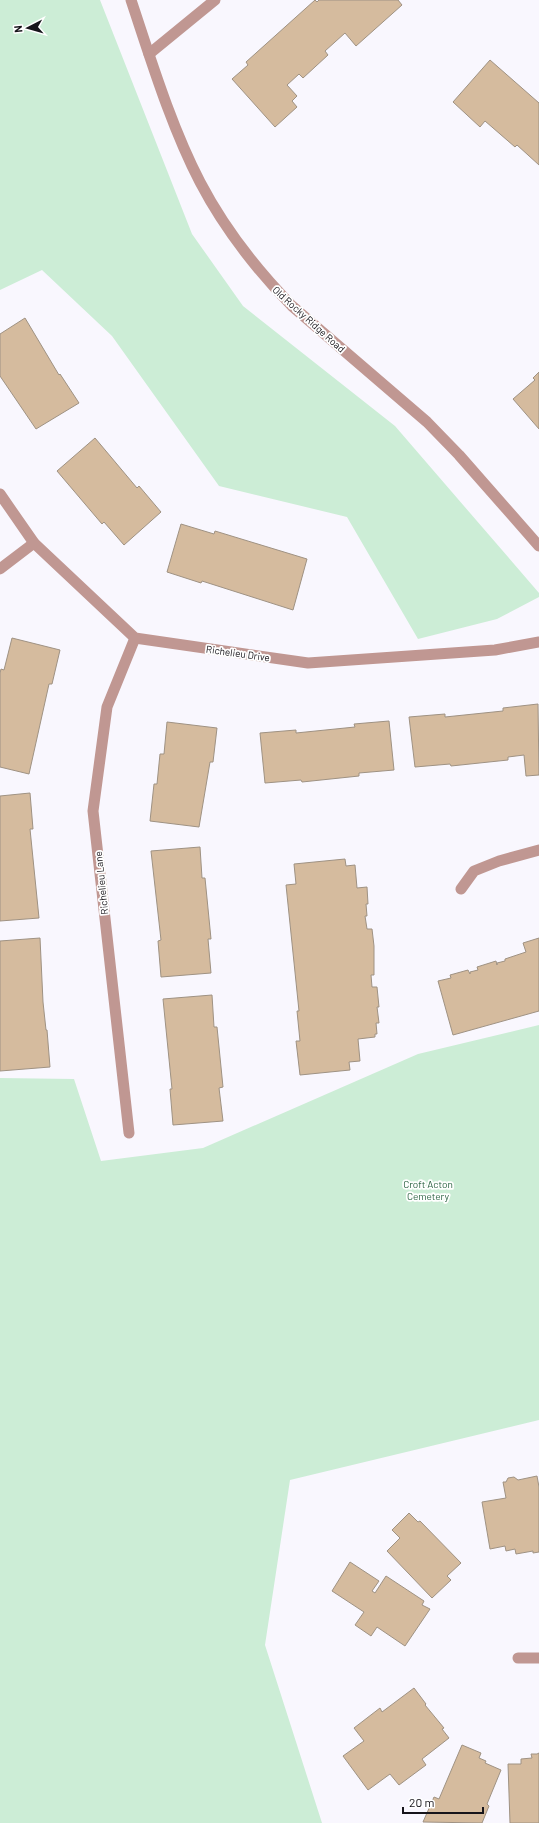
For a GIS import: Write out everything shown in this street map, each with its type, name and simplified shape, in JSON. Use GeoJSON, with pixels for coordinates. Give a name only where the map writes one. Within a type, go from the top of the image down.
{"type":"FeatureCollection","features":[{"type":"Feature","properties":{"kind":"street","name":"Old Rocky Ridge Road"},"geometry":{"type":"LineString","coordinates":[[131,0],[149,54],[176,126],[199,181],[218,214],[246,254],[272,286],[292,306],[427,422],[464,460],[539,546]]}},
{"type":"Feature","properties":{"kind":"street"},"geometry":{"type":"LineString","coordinates":[[149,54],[215,0]]}},
{"type":"Feature","properties":{"kind":"street"},"geometry":{"type":"LineString","coordinates":[[0,494],[34,543],[135,638]]}},
{"type":"Feature","properties":{"kind":"street"},"geometry":{"type":"LineString","coordinates":[[0,569],[34,543]]}},
{"type":"Feature","properties":{"kind":"street","name":"Richelieu Drive"},"geometry":{"type":"LineString","coordinates":[[135,638],[308,663],[495,650],[539,642]]}},
{"type":"Feature","properties":{"kind":"street","name":"Richelieu Lane"},"geometry":{"type":"LineString","coordinates":[[129,1133],[93,811],[107,707],[135,638]]}},
{"type":"Feature","properties":{"kind":"street"},"geometry":{"type":"LineString","coordinates":[[461,889],[474,872],[499,861],[539,850]]}},
{"type":"Feature","properties":{"kind":"street"},"geometry":{"type":"LineString","coordinates":[[518,1658],[539,1658]]}},
{"type":"Feature","properties":{"kind":"green space"},"geometry":{"type":"Polygon","coordinates":[[[0,0],[100,0],[192,234],[243,306],[395,426],[539,593],[539,597],[497,619],[418,639],[347,517],[219,486],[112,336],[42,270],[0,290],[0,0]]]}},
{"type":"Feature","properties":{"kind":"green space","name":"Croft Acton Cemetery"},"geometry":{"type":"Polygon","coordinates":[[[539,1025],[539,1420],[290,1480],[265,1645],[322,1823],[0,1823],[0,1078],[74,1079],[101,1161],[203,1148],[418,1054],[539,1025]]]}},
{"type":"Feature","properties":{"kind":"building"},"geometry":{"type":"Polygon","coordinates":[[[315,0],[317,2],[319,0],[398,0],[402,5],[356,46],[345,33],[325,51],[328,55],[303,78],[299,74],[287,85],[297,96],[292,101],[297,107],[275,127],[232,79],[248,65],[246,62],[315,0]]]}},
{"type":"Feature","properties":{"kind":"building"},"geometry":{"type":"Polygon","coordinates":[[[490,60],[539,103],[539,165],[517,145],[515,147],[485,121],[480,127],[453,102],[490,60]]]}},
{"type":"Feature","properties":{"kind":"building"},"geometry":{"type":"Polygon","coordinates":[[[25,318],[59,375],[60,374],[79,403],[36,429],[0,376],[0,334],[25,318]]]}},
{"type":"Feature","properties":{"kind":"building"},"geometry":{"type":"Polygon","coordinates":[[[539,372],[539,429],[513,399],[535,380],[533,378],[539,372]]]}},
{"type":"Feature","properties":{"kind":"building"},"geometry":{"type":"Polygon","coordinates":[[[95,438],[137,488],[139,486],[161,512],[124,545],[104,522],[102,524],[57,471],[95,438]]]}},
{"type":"Feature","properties":{"kind":"building"},"geometry":{"type":"Polygon","coordinates":[[[181,524],[214,534],[215,531],[307,559],[293,610],[202,581],[201,583],[167,572],[181,524]]]}},
{"type":"Feature","properties":{"kind":"building"},"geometry":{"type":"Polygon","coordinates":[[[12,638],[60,650],[52,684],[49,684],[29,774],[0,767],[0,673],[1,669],[4,670],[12,638]]]}},
{"type":"Feature","properties":{"kind":"building"},"geometry":{"type":"Polygon","coordinates":[[[538,704],[539,775],[526,776],[524,755],[508,757],[508,760],[451,766],[450,764],[415,767],[409,717],[445,714],[445,717],[503,711],[503,708],[538,704]]]}},
{"type":"Feature","properties":{"kind":"building"},"geometry":{"type":"Polygon","coordinates":[[[389,721],[394,770],[359,773],[359,776],[302,782],[301,780],[265,783],[260,733],[296,730],[296,733],[355,727],[354,724],[389,721]]]}},
{"type":"Feature","properties":{"kind":"building"},"geometry":{"type":"Polygon","coordinates":[[[167,722],[217,728],[213,762],[210,762],[199,827],[150,821],[154,784],[157,784],[160,754],[164,754],[167,722]]]}},
{"type":"Feature","properties":{"kind":"building"},"geometry":{"type":"Polygon","coordinates":[[[30,793],[33,829],[30,829],[39,918],[0,921],[0,796],[30,793]]]}},
{"type":"Feature","properties":{"kind":"building"},"geometry":{"type":"Polygon","coordinates":[[[200,847],[202,878],[205,878],[211,939],[208,939],[211,973],[161,977],[158,941],[161,940],[151,851],[200,847]]]}},
{"type":"Feature","properties":{"kind":"building"},"geometry":{"type":"Polygon","coordinates":[[[345,859],[346,866],[355,865],[357,888],[367,887],[368,904],[366,904],[367,916],[365,916],[367,929],[372,929],[374,946],[374,975],[371,975],[372,987],[377,987],[379,1023],[376,1023],[377,1034],[375,1034],[375,1037],[358,1039],[360,1061],[349,1062],[350,1070],[300,1075],[296,1041],[300,1041],[297,1011],[299,1011],[286,885],[296,884],[294,864],[345,859]]]}},
{"type":"Feature","properties":{"kind":"building"},"geometry":{"type":"Polygon","coordinates":[[[40,938],[43,1002],[50,1067],[0,1071],[0,941],[40,938]]]}},
{"type":"Feature","properties":{"kind":"building"},"geometry":{"type":"Polygon","coordinates":[[[539,938],[539,1011],[453,1035],[438,981],[451,978],[450,975],[468,970],[470,974],[470,972],[478,970],[477,967],[496,961],[497,965],[497,963],[505,961],[505,959],[526,952],[523,943],[539,938]]]}},
{"type":"Feature","properties":{"kind":"building"},"geometry":{"type":"Polygon","coordinates":[[[212,995],[214,1027],[217,1027],[223,1087],[219,1088],[223,1121],[173,1125],[170,1089],[172,1089],[163,999],[212,995]]]}},
{"type":"Feature","properties":{"kind":"building"},"geometry":{"type":"Polygon","coordinates":[[[537,1476],[539,1487],[539,1552],[533,1553],[533,1551],[516,1554],[515,1549],[506,1551],[505,1546],[490,1549],[482,1502],[506,1498],[503,1482],[506,1482],[508,1478],[514,1477],[518,1480],[537,1476]]]}},
{"type":"Feature","properties":{"kind":"building"},"geometry":{"type":"Polygon","coordinates":[[[409,1513],[418,1522],[420,1521],[461,1563],[447,1576],[451,1580],[432,1598],[387,1551],[400,1538],[392,1530],[409,1513]]]}},
{"type":"Feature","properties":{"kind":"building"},"geometry":{"type":"Polygon","coordinates":[[[350,1562],[379,1581],[372,1591],[375,1593],[386,1576],[424,1601],[422,1605],[430,1609],[405,1646],[377,1627],[371,1636],[355,1625],[364,1612],[332,1591],[350,1562]]]}},
{"type":"Feature","properties":{"kind":"building"},"geometry":{"type":"Polygon","coordinates":[[[414,1688],[426,1704],[425,1705],[444,1728],[442,1729],[449,1738],[422,1759],[426,1765],[399,1785],[390,1774],[368,1790],[343,1756],[364,1741],[354,1728],[380,1708],[382,1712],[414,1688]]]}},
{"type":"Feature","properties":{"kind":"building"},"geometry":{"type":"Polygon","coordinates":[[[462,1745],[481,1753],[479,1758],[486,1761],[485,1763],[501,1770],[487,1804],[489,1806],[482,1823],[423,1822],[434,1797],[439,1799],[462,1745]]]}},
{"type":"Feature","properties":{"kind":"building"},"geometry":{"type":"Polygon","coordinates":[[[539,1753],[539,1823],[510,1823],[508,1764],[521,1764],[521,1759],[532,1758],[531,1754],[539,1753]]]}}]}
